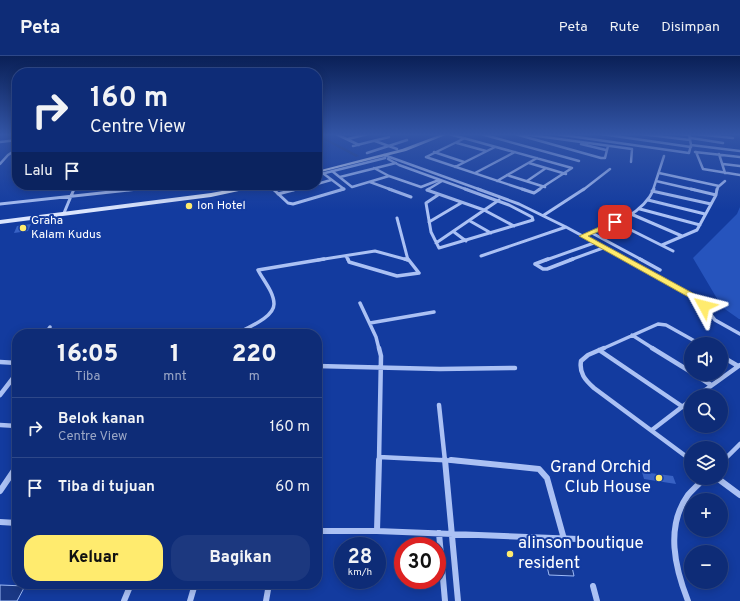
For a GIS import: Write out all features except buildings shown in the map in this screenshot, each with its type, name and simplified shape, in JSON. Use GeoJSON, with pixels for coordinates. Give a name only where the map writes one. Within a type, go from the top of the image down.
{"type":"FeatureCollection","features":[{"type":"Feature","properties":{"kind":"main road"},"geometry":{"type":"LineString","coordinates":[[322,168],[355,159]]}},
{"type":"Feature","properties":{"kind":"main road"},"geometry":{"type":"LineString","coordinates":[[322,171],[370,159]]}},
{"type":"Feature","properties":{"kind":"main road"},"geometry":{"type":"LineString","coordinates":[[0,222],[221,190]]}},
{"type":"Feature","properties":{"kind":"main road"},"geometry":{"type":"LineString","coordinates":[[0,218],[211,195],[238,190]]}},
{"type":"Feature","properties":{"kind":"street"},"geometry":{"type":"LineString","coordinates":[[389,159],[399,166],[514,207],[533,218],[532,221],[440,248],[436,243],[429,222],[426,203],[438,194]]}},
{"type":"Feature","properties":{"kind":"street"},"geometry":{"type":"LineString","coordinates":[[393,159],[502,198],[544,215],[695,297],[701,302],[715,320],[740,334]]}},
{"type":"Feature","properties":{"kind":"street"},"geometry":{"type":"LineString","coordinates":[[432,159],[534,193],[566,174],[572,168],[542,159]]}},
{"type":"Feature","properties":{"kind":"street"},"geometry":{"type":"LineString","coordinates":[[456,159],[464,162]]}},
{"type":"Feature","properties":{"kind":"street"},"geometry":{"type":"LineString","coordinates":[[455,167],[469,159]]}},
{"type":"Feature","properties":{"kind":"street"},"geometry":{"type":"LineString","coordinates":[[475,174],[501,159]]}},
{"type":"Feature","properties":{"kind":"street"},"geometry":{"type":"LineString","coordinates":[[497,181],[535,159]]}},
{"type":"Feature","properties":{"kind":"street"},"geometry":{"type":"LineString","coordinates":[[573,159],[579,161]]}},
{"type":"Feature","properties":{"kind":"street"},"geometry":{"type":"LineString","coordinates":[[583,236],[640,209],[648,200],[663,159]]}},
{"type":"Feature","properties":{"kind":"street"},"geometry":{"type":"LineString","coordinates":[[699,159],[702,168],[740,175]]}},
{"type":"Feature","properties":{"kind":"street"},"geometry":{"type":"LineString","coordinates":[[721,159],[725,173]]}},
{"type":"Feature","properties":{"kind":"street"},"geometry":{"type":"LineString","coordinates":[[273,190],[288,203],[293,204],[344,189],[324,174],[356,163]]}},
{"type":"Feature","properties":{"kind":"street"},"geometry":{"type":"LineString","coordinates":[[340,177],[396,163]]}},
{"type":"Feature","properties":{"kind":"street"},"geometry":{"type":"LineString","coordinates":[[529,163],[566,174]]}},
{"type":"Feature","properties":{"kind":"street"},"geometry":{"type":"LineString","coordinates":[[723,164],[740,166]]}},
{"type":"Feature","properties":{"kind":"street"},"geometry":{"type":"LineString","coordinates":[[374,168],[389,176],[423,187],[440,180]]}},
{"type":"Feature","properties":{"kind":"street"},"geometry":{"type":"LineString","coordinates":[[527,181],[546,168]]}},
{"type":"Feature","properties":{"kind":"street"},"geometry":{"type":"LineString","coordinates":[[544,215],[578,194],[610,169]]}},
{"type":"Feature","properties":{"kind":"street"},"geometry":{"type":"LineString","coordinates":[[332,171],[352,187],[389,176]]}},
{"type":"Feature","properties":{"kind":"street"},"geometry":{"type":"LineString","coordinates":[[659,173],[719,186]]}},
{"type":"Feature","properties":{"kind":"street"},"geometry":{"type":"LineString","coordinates":[[507,175],[546,187]]}},
{"type":"Feature","properties":{"kind":"street"},"geometry":{"type":"LineString","coordinates":[[322,183],[331,180]]}},
{"type":"Feature","properties":{"kind":"street"},"geometry":{"type":"LineString","coordinates":[[440,180],[426,190],[484,210],[514,226]]}},
{"type":"Feature","properties":{"kind":"street"},"geometry":{"type":"LineString","coordinates":[[662,245],[695,232],[716,195],[719,186],[725,180]]}},
{"type":"Feature","properties":{"kind":"street"},"geometry":{"type":"LineString","coordinates":[[656,181],[716,195]]}},
{"type":"Feature","properties":{"kind":"street"},"geometry":{"type":"LineString","coordinates":[[370,182],[411,197]]}},
{"type":"Feature","properties":{"kind":"street"},"geometry":{"type":"LineString","coordinates":[[65,212],[74,190]]}},
{"type":"Feature","properties":{"kind":"street"},"geometry":{"type":"LineString","coordinates":[[0,204],[128,190]]}},
{"type":"Feature","properties":{"kind":"street"},"geometry":{"type":"LineString","coordinates":[[278,194],[293,190]]}},
{"type":"Feature","properties":{"kind":"street"},"geometry":{"type":"LineString","coordinates":[[652,191],[711,204]]}},
{"type":"Feature","properties":{"kind":"street"},"geometry":{"type":"LineString","coordinates":[[436,243],[502,198]]}},
{"type":"Feature","properties":{"kind":"street"},"geometry":{"type":"LineString","coordinates":[[648,200],[705,214]]}},
{"type":"Feature","properties":{"kind":"street"},"geometry":{"type":"LineString","coordinates":[[429,222],[461,203]]}},
{"type":"Feature","properties":{"kind":"street"},"geometry":{"type":"LineString","coordinates":[[640,209],[700,225]]}},
{"type":"Feature","properties":{"kind":"street"},"geometry":{"type":"LineString","coordinates":[[631,214],[682,236]]}},
{"type":"Feature","properties":{"kind":"street"},"geometry":{"type":"LineString","coordinates":[[346,256],[349,262],[397,276],[419,273],[408,260],[397,218]]}},
{"type":"Feature","properties":{"kind":"street"},"geometry":{"type":"LineString","coordinates":[[470,221],[491,233]]}},
{"type":"Feature","properties":{"kind":"street"},"geometry":{"type":"LineString","coordinates":[[615,222],[673,251]]}},
{"type":"Feature","properties":{"kind":"street"},"geometry":{"type":"LineString","coordinates":[[481,256],[566,227]]}},
{"type":"Feature","properties":{"kind":"street"},"geometry":{"type":"LineString","coordinates":[[454,232],[466,240]]}},
{"type":"Feature","properties":{"kind":"street"},"geometry":{"type":"LineString","coordinates":[[592,233],[660,270]]}},
{"type":"Feature","properties":{"kind":"street"},"geometry":{"type":"LineString","coordinates":[[594,243],[535,264],[546,269],[603,248]]}},
{"type":"Feature","properties":{"kind":"street"},"geometry":{"type":"LineString","coordinates":[[574,250],[583,256]]}},
{"type":"Feature","properties":{"kind":"street"},"geometry":{"type":"LineString","coordinates":[[245,329],[263,319],[273,310],[274,305],[272,298],[258,270],[376,251],[408,260]]}},
{"type":"Feature","properties":{"kind":"street"},"geometry":{"type":"LineString","coordinates":[[360,303],[370,323],[381,356],[377,531]]}},
{"type":"Feature","properties":{"kind":"street"},"geometry":{"type":"LineString","coordinates":[[370,323],[434,312]]}},
{"type":"Feature","properties":{"kind":"street"},"geometry":{"type":"LineString","coordinates":[[684,455],[594,388],[582,376],[579,368],[581,361],[599,350],[658,324],[662,324],[687,337]]}},
{"type":"Feature","properties":{"kind":"street"},"geometry":{"type":"LineString","coordinates":[[632,335],[684,368]]}},
{"type":"Feature","properties":{"kind":"street"},"geometry":{"type":"LineString","coordinates":[[599,350],[683,407],[652,430]]}},
{"type":"Feature","properties":{"kind":"street"},"geometry":{"type":"LineString","coordinates":[[706,389],[739,365],[728,360]]}},
{"type":"Feature","properties":{"kind":"street"},"geometry":{"type":"LineString","coordinates":[[0,362],[12,363]]}},
{"type":"Feature","properties":{"kind":"street"},"geometry":{"type":"LineString","coordinates":[[322,366],[380,366],[440,369],[515,368]]}},
{"type":"Feature","properties":{"kind":"street"},"geometry":{"type":"LineString","coordinates":[[0,395],[12,379]]}},
{"type":"Feature","properties":{"kind":"street"},"geometry":{"type":"LineString","coordinates":[[705,381],[711,385]]}},
{"type":"Feature","properties":{"kind":"street"},"geometry":{"type":"LineString","coordinates":[[439,406],[446,459],[451,534],[458,601]]}},
{"type":"Feature","properties":{"kind":"street"},"geometry":{"type":"LineString","coordinates":[[0,425],[12,426]]}},
{"type":"Feature","properties":{"kind":"street"},"geometry":{"type":"LineString","coordinates":[[728,455],[740,444]]}},
{"type":"Feature","properties":{"kind":"street"},"geometry":{"type":"LineString","coordinates":[[379,457],[446,459],[535,468],[543,471],[547,478],[564,540]]}},
{"type":"Feature","properties":{"kind":"street"},"geometry":{"type":"LineString","coordinates":[[0,491],[12,473]]}},
{"type":"Feature","properties":{"kind":"street"},"geometry":{"type":"LineString","coordinates":[[688,601],[676,567],[674,536],[678,514],[686,498],[698,485]]}},
{"type":"Feature","properties":{"kind":"street"},"geometry":{"type":"LineString","coordinates":[[726,485],[740,495]]}},
{"type":"Feature","properties":{"kind":"street"},"geometry":{"type":"LineString","coordinates":[[0,522],[12,523]]}},
{"type":"Feature","properties":{"kind":"street"},"geometry":{"type":"LineString","coordinates":[[322,531],[377,531],[564,540],[578,539]]}},
{"type":"Feature","properties":{"kind":"street"},"geometry":{"type":"LineString","coordinates":[[439,533],[445,601]]}},
{"type":"Feature","properties":{"kind":"street"},"geometry":{"type":"LineString","coordinates":[[593,586],[597,601]]}},
{"type":"Feature","properties":{"kind":"street"},"geometry":{"type":"LineString","coordinates":[[124,601],[129,589]]}},
{"type":"Feature","properties":{"kind":"street"},"geometry":{"type":"LineString","coordinates":[[190,601],[194,589]]}},
{"type":"Feature","properties":{"kind":"street"},"geometry":{"type":"LineString","coordinates":[[266,601],[269,589]]}},
{"type":"Feature","properties":{"kind":"shaded area"},"geometry":{"type":"Polygon","coordinates":[[[740,207],[739,319],[722,307],[693,258],[737,214],[740,207]]]}},
{"type":"Feature","properties":{"kind":"shaded area"},"geometry":{"type":"Polygon","coordinates":[[[547,566],[572,567],[574,576],[549,575],[547,566]]]}},
{"type":"Feature","properties":{"kind":"shaded area"},"geometry":{"type":"Polygon","coordinates":[[[0,585],[12,585],[12,589],[23,589],[17,601],[0,601],[0,585]]]}},
{"type":"Feature","properties":{"kind":"place","name":"Ion Hotel"},"geometry":{"type":"Point","coordinates":[189,206]}},
{"type":"Feature","properties":{"kind":"place","name":"Graha Kalam Kudus"},"geometry":{"type":"Point","coordinates":[23,228]}},
{"type":"Feature","properties":{"kind":"place","name":"Grand Orchid Club House"},"geometry":{"type":"Point","coordinates":[659,478]}},
{"type":"Feature","properties":{"kind":"place","name":"alinson boutique resident"},"geometry":{"type":"Point","coordinates":[510,554]}},
{"type":"Feature","properties":{"kind":"route"},"geometry":{"type":"LineString","coordinates":[[615,222],[583,236],[661,280],[695,297],[704,306]]}}]}
